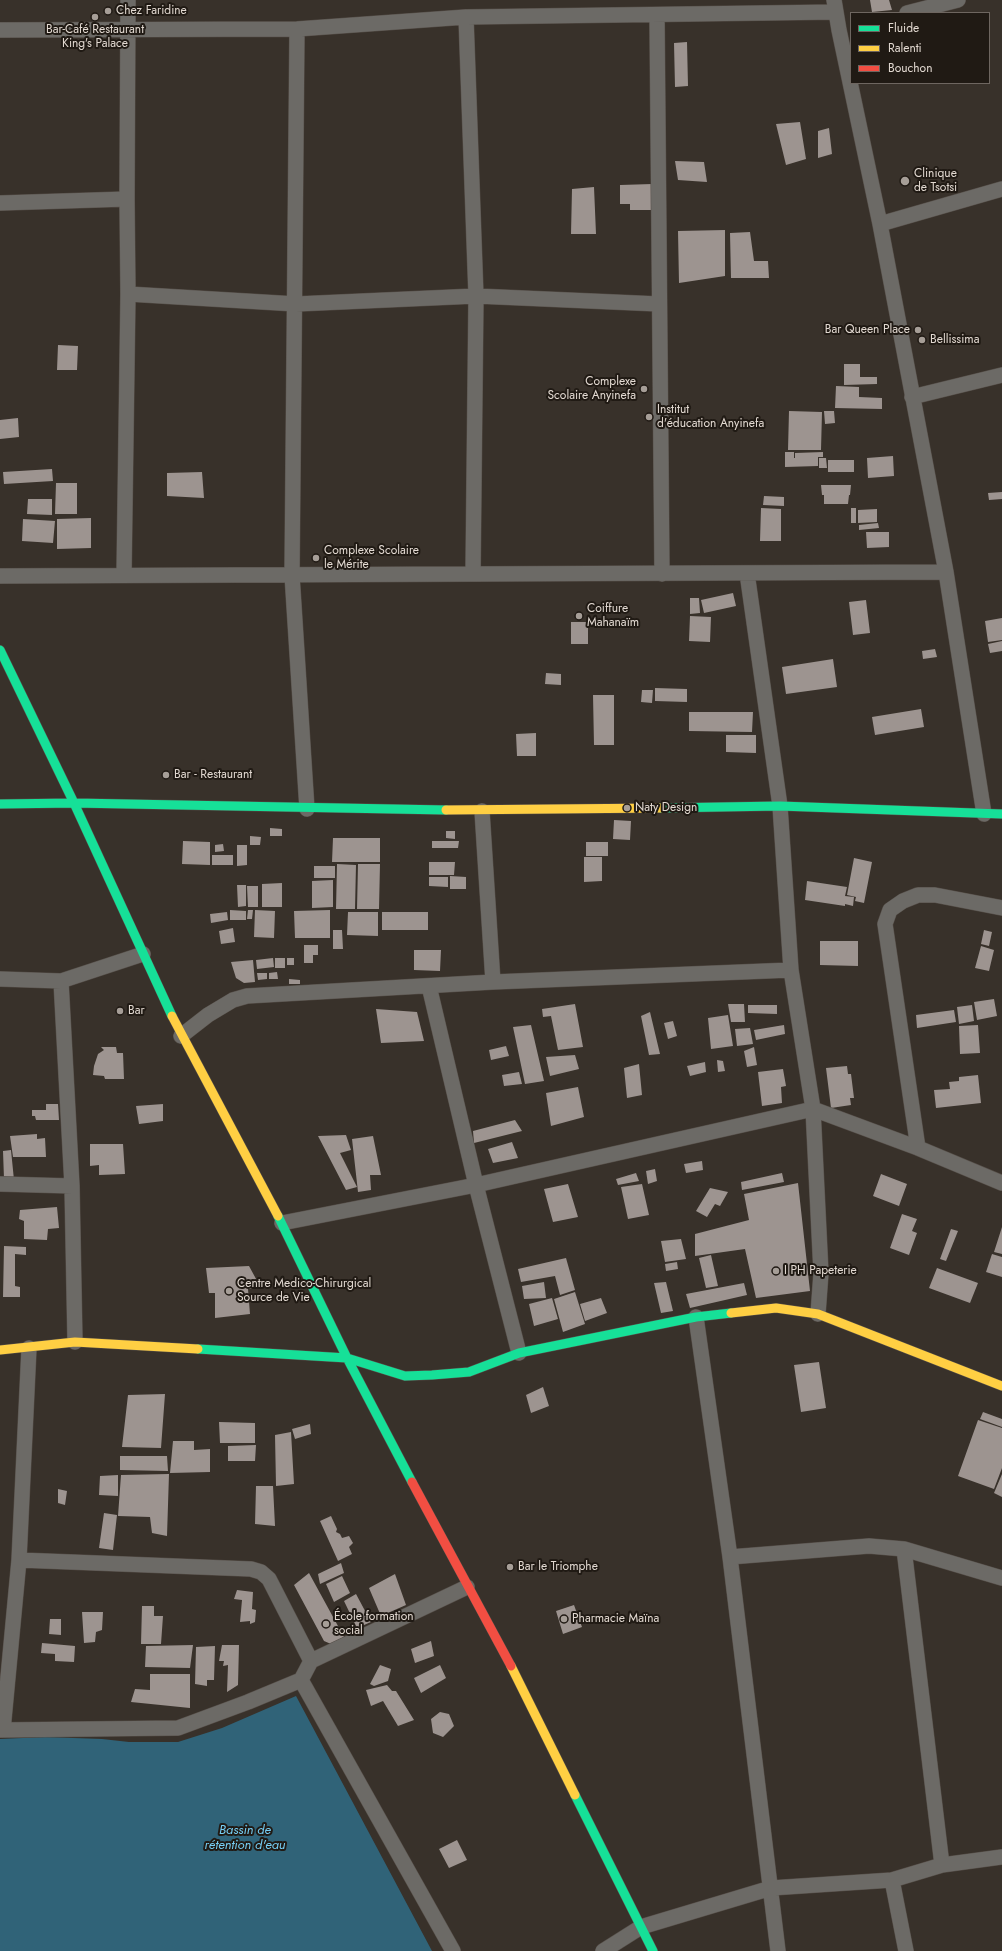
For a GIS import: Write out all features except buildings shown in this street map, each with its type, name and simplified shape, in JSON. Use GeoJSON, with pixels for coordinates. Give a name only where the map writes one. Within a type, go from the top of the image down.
{"type":"FeatureCollection","features":[{"type":"Feature","properties":{"kind":"street"},"geometry":{"type":"LineString","coordinates":[[124,575],[128,294],[128,0]]}},
{"type":"Feature","properties":{"kind":"street"},"geometry":{"type":"LineString","coordinates":[[911,12],[958,0]]}},
{"type":"Feature","properties":{"kind":"street"},"geometry":{"type":"LineString","coordinates":[[0,30],[89,31],[128,28],[297,29],[466,17],[657,15],[835,6],[845,29],[850,57]]}},
{"type":"Feature","properties":{"kind":"street"},"geometry":{"type":"LineString","coordinates":[[657,15],[662,574]]}},
{"type":"Feature","properties":{"kind":"street"},"geometry":{"type":"LineString","coordinates":[[466,17],[476,296],[473,574]]}},
{"type":"Feature","properties":{"kind":"street"},"geometry":{"type":"LineString","coordinates":[[297,29],[296,304],[292,575],[307,809]]}},
{"type":"Feature","properties":{"kind":"street"},"geometry":{"type":"LineString","coordinates":[[855,84],[912,397],[946,572],[984,814]]}},
{"type":"Feature","properties":{"kind":"street"},"geometry":{"type":"LineString","coordinates":[[880,224],[1002,189]]}},
{"type":"Feature","properties":{"kind":"street"},"geometry":{"type":"LineString","coordinates":[[0,203],[127,199]]}},
{"type":"Feature","properties":{"kind":"street"},"geometry":{"type":"LineString","coordinates":[[128,294],[296,304],[476,296],[659,304]]}},
{"type":"Feature","properties":{"kind":"street"},"geometry":{"type":"LineString","coordinates":[[912,397],[1002,375]]}},
{"type":"Feature","properties":{"kind":"street"},"geometry":{"type":"LineString","coordinates":[[747,572],[780,806],[791,970],[813,1108],[821,1273],[818,1314]]}},
{"type":"Feature","properties":{"kind":"street"},"geometry":{"type":"LineString","coordinates":[[0,576],[946,572]]}},
{"type":"Feature","properties":{"kind":"street"},"geometry":{"type":"LineString","coordinates":[[0,650],[74,803],[181,1036],[282,1224],[347,1358],[467,1587],[497,1638],[653,1951]]}},
{"type":"Feature","properties":{"kind":"street"},"geometry":{"type":"LineString","coordinates":[[0,804],[74,803],[307,809],[482,811],[780,806],[1002,814]]}},
{"type":"Feature","properties":{"kind":"street"},"geometry":{"type":"LineString","coordinates":[[482,811],[493,982]]}},
{"type":"Feature","properties":{"kind":"street"},"geometry":{"type":"LineString","coordinates":[[918,1148],[885,924],[890,910],[903,901],[918,895],[934,895],[1002,908]]}},
{"type":"Feature","properties":{"kind":"street"},"geometry":{"type":"LineString","coordinates":[[0,979],[61,981],[143,954]]}},
{"type":"Feature","properties":{"kind":"street"},"geometry":{"type":"LineString","coordinates":[[181,1036],[208,1015],[233,1000],[247,996],[493,982],[791,970]]}},
{"type":"Feature","properties":{"kind":"street"},"geometry":{"type":"LineString","coordinates":[[61,981],[72,1186],[75,1342]]}},
{"type":"Feature","properties":{"kind":"street"},"geometry":{"type":"LineString","coordinates":[[429,986],[476,1185],[519,1353]]}},
{"type":"Feature","properties":{"kind":"street"},"geometry":{"type":"LineString","coordinates":[[282,1224],[476,1185],[813,1108],[918,1148],[1002,1183]]}},
{"type":"Feature","properties":{"kind":"street"},"geometry":{"type":"LineString","coordinates":[[0,1184],[72,1186]]}},
{"type":"Feature","properties":{"kind":"street"},"geometry":{"type":"LineString","coordinates":[[0,1350],[75,1342],[347,1358],[404,1376],[469,1372],[519,1353],[696,1317],[776,1308],[804,1310],[818,1314],[1002,1386]]}},
{"type":"Feature","properties":{"kind":"street"},"geometry":{"type":"LineString","coordinates":[[696,1317],[730,1557],[778,1951]]}},
{"type":"Feature","properties":{"kind":"street"},"geometry":{"type":"LineString","coordinates":[[29,1348],[19,1560],[2,1730],[178,1728],[248,1702],[301,1680],[311,1661],[467,1587]]}},
{"type":"Feature","properties":{"kind":"street"},"geometry":{"type":"LineString","coordinates":[[730,1557],[869,1546],[904,1549],[1002,1578]]}},
{"type":"Feature","properties":{"kind":"street"},"geometry":{"type":"LineString","coordinates":[[904,1549],[942,1865]]}},
{"type":"Feature","properties":{"kind":"street"},"geometry":{"type":"LineString","coordinates":[[19,1560],[251,1570],[261,1572],[269,1579],[311,1661]]}},
{"type":"Feature","properties":{"kind":"street"},"geometry":{"type":"LineString","coordinates":[[301,1680],[453,1951]]}},
{"type":"Feature","properties":{"kind":"street"},"geometry":{"type":"LineString","coordinates":[[603,1951],[641,1927],[771,1888],[892,1880],[942,1865],[1002,1857]]}},
{"type":"Feature","properties":{"kind":"street"},"geometry":{"type":"LineString","coordinates":[[892,1880],[906,1951]]}},
{"type":"Feature","properties":{"kind":"water","name":"Bassin de rétention d'eau"},"geometry":{"type":"Polygon","coordinates":[[[296,1696],[432,1951],[0,1951],[0,1739],[45,1737],[102,1739],[129,1742],[178,1742],[222,1728],[296,1696]]]}},
{"type":"Feature","properties":{"kind":"traffic: fast"},"geometry":{"type":"LineString","coordinates":[[0,650],[74,803],[172,1016]]}},
{"type":"Feature","properties":{"kind":"traffic: fast"},"geometry":{"type":"LineString","coordinates":[[0,804],[74,803],[446,810]]}},
{"type":"Feature","properties":{"kind":"traffic: fast"},"geometry":{"type":"LineString","coordinates":[[661,808],[780,806],[1002,814]]}},
{"type":"Feature","properties":{"kind":"traffic: fast"},"geometry":{"type":"LineString","coordinates":[[278,1216],[347,1358],[412,1482]]}},
{"type":"Feature","properties":{"kind":"traffic: fast"},"geometry":{"type":"LineString","coordinates":[[198,1349],[347,1358],[405,1376],[432,1375],[469,1372],[519,1353],[696,1317],[731,1313]]}},
{"type":"Feature","properties":{"kind":"traffic: fast"},"geometry":{"type":"LineString","coordinates":[[575,1795],[653,1951]]}},
{"type":"Feature","properties":{"kind":"traffic: slow"},"geometry":{"type":"LineString","coordinates":[[446,810],[661,808]]}},
{"type":"Feature","properties":{"kind":"traffic: slow"},"geometry":{"type":"LineString","coordinates":[[172,1016],[278,1216]]}},
{"type":"Feature","properties":{"kind":"traffic: slow"},"geometry":{"type":"LineString","coordinates":[[731,1313],[776,1308],[818,1314],[1002,1386]]}},
{"type":"Feature","properties":{"kind":"traffic: slow"},"geometry":{"type":"LineString","coordinates":[[0,1350],[75,1342],[198,1349]]}},
{"type":"Feature","properties":{"kind":"traffic: slow"},"geometry":{"type":"LineString","coordinates":[[511,1666],[575,1795]]}},
{"type":"Feature","properties":{"kind":"traffic: jam"},"geometry":{"type":"LineString","coordinates":[[412,1482],[511,1666]]}},
{"type":"Feature","properties":{"kind":"place","name":"Chez Faridine"},"geometry":{"type":"Point","coordinates":[108,11]}},
{"type":"Feature","properties":{"kind":"place","name":"Bar-Café Restaurant King's Palace"},"geometry":{"type":"Point","coordinates":[95,17]}},
{"type":"Feature","properties":{"kind":"place","name":"Clinique de Tsotsi"},"geometry":{"type":"Point","coordinates":[905,181]}},
{"type":"Feature","properties":{"kind":"place","name":"Bar Queen Place"},"geometry":{"type":"Point","coordinates":[918,330]}},
{"type":"Feature","properties":{"kind":"place","name":"Bellissima"},"geometry":{"type":"Point","coordinates":[922,340]}},
{"type":"Feature","properties":{"kind":"place","name":"Complexe Scolaire Anyinefa"},"geometry":{"type":"Point","coordinates":[644,389]}},
{"type":"Feature","properties":{"kind":"place","name":"Institut d'éducation Anyinefa"},"geometry":{"type":"Point","coordinates":[649,417]}},
{"type":"Feature","properties":{"kind":"place","name":"Complexe Scolaire le Mérite"},"geometry":{"type":"Point","coordinates":[316,558]}},
{"type":"Feature","properties":{"kind":"place","name":"Coiffure Mahanaïm"},"geometry":{"type":"Point","coordinates":[579,616]}},
{"type":"Feature","properties":{"kind":"place","name":"Bar - Restaurant"},"geometry":{"type":"Point","coordinates":[166,775]}},
{"type":"Feature","properties":{"kind":"place","name":"Naty Design"},"geometry":{"type":"Point","coordinates":[627,808]}},
{"type":"Feature","properties":{"kind":"place","name":"Bar"},"geometry":{"type":"Point","coordinates":[120,1011]}},
{"type":"Feature","properties":{"kind":"place","name":"I PH Papeterie"},"geometry":{"type":"Point","coordinates":[776,1271]}},
{"type":"Feature","properties":{"kind":"place","name":"Centre Medico-Chirurgical Source de Vie"},"geometry":{"type":"Point","coordinates":[229,1291]}},
{"type":"Feature","properties":{"kind":"place","name":"Bar le Triomphe"},"geometry":{"type":"Point","coordinates":[510,1567]}},
{"type":"Feature","properties":{"kind":"place","name":"Pharmacie Maïna"},"geometry":{"type":"Point","coordinates":[564,1619]}},
{"type":"Feature","properties":{"kind":"place","name":"École formation social"},"geometry":{"type":"Point","coordinates":[326,1624]}}]}
